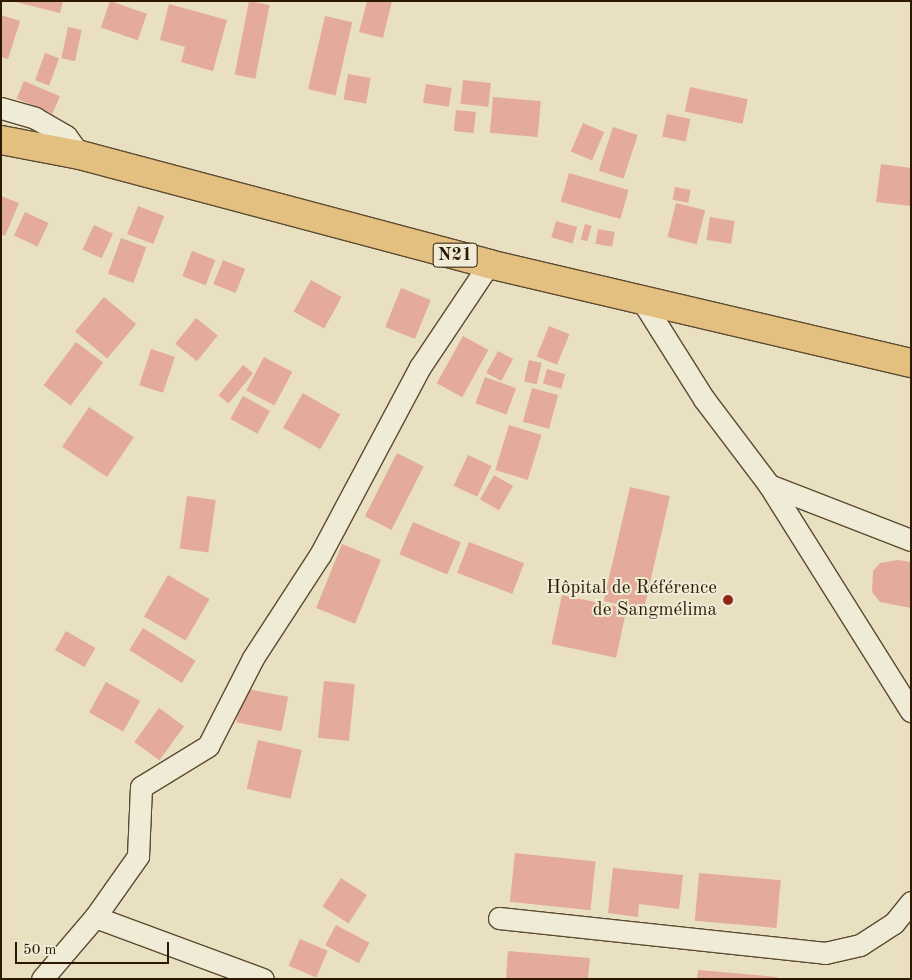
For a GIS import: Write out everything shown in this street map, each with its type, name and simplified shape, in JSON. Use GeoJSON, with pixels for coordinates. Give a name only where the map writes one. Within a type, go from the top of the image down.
{"type":"FeatureCollection","features":[{"type":"Feature","properties":{"kind":"main road","name":"N21"},"geometry":{"type":"LineString","coordinates":[[1,140],[80,156],[489,264],[911,363]]}},
{"type":"Feature","properties":{"kind":"street"},"geometry":{"type":"LineString","coordinates":[[1,108],[35,118],[66,136],[80,156]]}},
{"type":"Feature","properties":{"kind":"street"},"geometry":{"type":"LineString","coordinates":[[42,979],[95,917],[138,856],[141,786],[208,746],[253,658],[320,555],[420,367],[489,264]]}},
{"type":"Feature","properties":{"kind":"street"},"geometry":{"type":"LineString","coordinates":[[641,299],[704,399],[769,485],[911,712]]}},
{"type":"Feature","properties":{"kind":"street"},"geometry":{"type":"LineString","coordinates":[[769,485],[911,540]]}},
{"type":"Feature","properties":{"kind":"street"},"geometry":{"type":"LineString","coordinates":[[499,918],[825,953],[860,945],[894,923],[911,902]]}},
{"type":"Feature","properties":{"kind":"street"},"geometry":{"type":"LineString","coordinates":[[95,917],[263,979]]}},
{"type":"Feature","properties":{"kind":"building"},"geometry":{"type":"Polygon","coordinates":[[[12,1],[63,1],[60,13],[12,1]]]}},
{"type":"Feature","properties":{"kind":"building"},"geometry":{"type":"Polygon","coordinates":[[[110,1],[147,14],[138,40],[101,27],[110,1]]]}},
{"type":"Feature","properties":{"kind":"building"},"geometry":{"type":"Polygon","coordinates":[[[249,1],[270,5],[255,79],[235,75],[249,1]]]}},
{"type":"Feature","properties":{"kind":"building"},"geometry":{"type":"Polygon","coordinates":[[[367,1],[392,1],[383,38],[359,32],[367,1]]]}},
{"type":"Feature","properties":{"kind":"building"},"geometry":{"type":"Polygon","coordinates":[[[169,4],[227,20],[213,71],[181,62],[185,47],[160,40],[169,4]]]}},
{"type":"Feature","properties":{"kind":"building"},"geometry":{"type":"Polygon","coordinates":[[[1,15],[20,21],[8,59],[1,57],[1,15]]]}},
{"type":"Feature","properties":{"kind":"building"},"geometry":{"type":"Polygon","coordinates":[[[325,16],[352,22],[335,95],[308,89],[325,16]]]}},
{"type":"Feature","properties":{"kind":"building"},"geometry":{"type":"Polygon","coordinates":[[[68,27],[82,30],[75,61],[61,58],[68,27]]]}},
{"type":"Feature","properties":{"kind":"building"},"geometry":{"type":"Polygon","coordinates":[[[45,53],[59,58],[49,85],[35,80],[45,53]]]}},
{"type":"Feature","properties":{"kind":"building"},"geometry":{"type":"Polygon","coordinates":[[[348,74],[371,78],[366,104],[343,100],[348,74]]]}},
{"type":"Feature","properties":{"kind":"building"},"geometry":{"type":"Polygon","coordinates":[[[463,80],[491,83],[488,107],[460,104],[463,80]]]}},
{"type":"Feature","properties":{"kind":"building"},"geometry":{"type":"Polygon","coordinates":[[[24,81],[60,96],[52,114],[17,98],[24,81]]]}},
{"type":"Feature","properties":{"kind":"building"},"geometry":{"type":"Polygon","coordinates":[[[426,84],[452,88],[449,107],[423,103],[426,84]]]}},
{"type":"Feature","properties":{"kind":"building"},"geometry":{"type":"Polygon","coordinates":[[[690,87],[748,99],[743,124],[685,111],[690,87]]]}},
{"type":"Feature","properties":{"kind":"building"},"geometry":{"type":"Polygon","coordinates":[[[493,97],[541,101],[538,137],[490,133],[493,97]]]}},
{"type":"Feature","properties":{"kind":"building"},"geometry":{"type":"Polygon","coordinates":[[[456,110],[476,112],[474,133],[454,131],[456,110]]]}},
{"type":"Feature","properties":{"kind":"building"},"geometry":{"type":"Polygon","coordinates":[[[667,114],[690,119],[686,141],[662,136],[667,114]]]}},
{"type":"Feature","properties":{"kind":"building"},"geometry":{"type":"Polygon","coordinates":[[[583,123],[604,132],[592,161],[571,152],[583,123]]]}},
{"type":"Feature","properties":{"kind":"building"},"geometry":{"type":"Polygon","coordinates":[[[613,127],[638,135],[624,179],[599,171],[613,127]]]}},
{"type":"Feature","properties":{"kind":"building"},"geometry":{"type":"Polygon","coordinates":[[[881,164],[911,168],[911,206],[876,202],[881,164]]]}},
{"type":"Feature","properties":{"kind":"building"},"geometry":{"type":"Polygon","coordinates":[[[569,173],[629,190],[620,219],[561,202],[569,173]]]}},
{"type":"Feature","properties":{"kind":"building"},"geometry":{"type":"Polygon","coordinates":[[[675,187],[691,190],[688,203],[673,200],[675,187]]]}},
{"type":"Feature","properties":{"kind":"building"},"geometry":{"type":"Polygon","coordinates":[[[1,196],[19,203],[5,236],[1,234],[1,196]]]}},
{"type":"Feature","properties":{"kind":"building"},"geometry":{"type":"Polygon","coordinates":[[[676,203],[705,210],[697,244],[668,237],[676,203]]]}},
{"type":"Feature","properties":{"kind":"building"},"geometry":{"type":"Polygon","coordinates":[[[138,206],[164,216],[153,244],[127,234],[138,206]]]}},
{"type":"Feature","properties":{"kind":"building"},"geometry":{"type":"Polygon","coordinates":[[[25,212],[49,223],[38,247],[14,236],[25,212]]]}},
{"type":"Feature","properties":{"kind":"building"},"geometry":{"type":"Polygon","coordinates":[[[710,217],[735,221],[731,244],[706,240],[710,217]]]}},
{"type":"Feature","properties":{"kind":"building"},"geometry":{"type":"Polygon","coordinates":[[[556,221],[577,227],[572,243],[551,237],[556,221]]]}},
{"type":"Feature","properties":{"kind":"building"},"geometry":{"type":"Polygon","coordinates":[[[585,224],[592,226],[587,241],[581,239],[585,224]]]}},
{"type":"Feature","properties":{"kind":"building"},"geometry":{"type":"Polygon","coordinates":[[[94,225],[113,234],[102,258],[83,249],[94,225]]]}},
{"type":"Feature","properties":{"kind":"building"},"geometry":{"type":"Polygon","coordinates":[[[598,229],[615,232],[612,247],[595,244],[598,229]]]}},
{"type":"Feature","properties":{"kind":"building"},"geometry":{"type":"Polygon","coordinates":[[[121,238],[146,247],[133,283],[108,274],[121,238]]]}},
{"type":"Feature","properties":{"kind":"building"},"geometry":{"type":"Polygon","coordinates":[[[192,251],[215,260],[206,285],[182,276],[192,251]]]}},
{"type":"Feature","properties":{"kind":"building"},"geometry":{"type":"Polygon","coordinates":[[[223,260],[245,269],[236,293],[213,284],[223,260]]]}},
{"type":"Feature","properties":{"kind":"building"},"geometry":{"type":"Polygon","coordinates":[[[311,280],[342,297],[324,328],[294,311],[311,280]]]}},
{"type":"Feature","properties":{"kind":"building"},"geometry":{"type":"Polygon","coordinates":[[[401,288],[431,300],[415,339],[385,327],[401,288]]]}},
{"type":"Feature","properties":{"kind":"building"},"geometry":{"type":"Polygon","coordinates":[[[104,297],[136,324],[107,358],[75,331],[104,297]]]}},
{"type":"Feature","properties":{"kind":"building"},"geometry":{"type":"Polygon","coordinates":[[[196,318],[218,336],[197,361],[175,344],[196,318]]]}},
{"type":"Feature","properties":{"kind":"building"},"geometry":{"type":"Polygon","coordinates":[[[549,326],[569,334],[557,365],[537,357],[549,326]]]}},
{"type":"Feature","properties":{"kind":"building"},"geometry":{"type":"Polygon","coordinates":[[[463,336],[488,350],[462,397],[437,383],[463,336]]]}},
{"type":"Feature","properties":{"kind":"building"},"geometry":{"type":"Polygon","coordinates":[[[76,342],[103,362],[71,406],[44,385],[76,342]]]}},
{"type":"Feature","properties":{"kind":"building"},"geometry":{"type":"Polygon","coordinates":[[[151,349],[175,357],[163,393],[139,385],[151,349]]]}},
{"type":"Feature","properties":{"kind":"building"},"geometry":{"type":"Polygon","coordinates":[[[498,351],[513,359],[501,381],[486,373],[498,351]]]}},
{"type":"Feature","properties":{"kind":"building"},"geometry":{"type":"Polygon","coordinates":[[[264,357],[292,372],[274,406],[246,391],[264,357]]]}},
{"type":"Feature","properties":{"kind":"building"},"geometry":{"type":"Polygon","coordinates":[[[529,360],[542,363],[537,384],[524,381],[529,360]]]}},
{"type":"Feature","properties":{"kind":"building"},"geometry":{"type":"Polygon","coordinates":[[[243,365],[253,373],[229,403],[218,395],[243,365]]]}},
{"type":"Feature","properties":{"kind":"building"},"geometry":{"type":"Polygon","coordinates":[[[547,369],[565,374],[561,389],[543,383],[547,369]]]}},
{"type":"Feature","properties":{"kind":"building"},"geometry":{"type":"Polygon","coordinates":[[[485,377],[516,388],[506,415],[475,403],[485,377]]]}},
{"type":"Feature","properties":{"kind":"building"},"geometry":{"type":"Polygon","coordinates":[[[532,388],[558,395],[549,429],[523,422],[532,388]]]}},
{"type":"Feature","properties":{"kind":"building"},"geometry":{"type":"Polygon","coordinates":[[[303,393],[340,414],[320,449],[283,428],[303,393]]]}},
{"type":"Feature","properties":{"kind":"building"},"geometry":{"type":"Polygon","coordinates":[[[243,396],[270,411],[258,434],[230,419],[243,396]]]}},
{"type":"Feature","properties":{"kind":"building"},"geometry":{"type":"Polygon","coordinates":[[[89,407],[134,437],[107,477],[62,447],[89,407]]]}},
{"type":"Feature","properties":{"kind":"building"},"geometry":{"type":"Polygon","coordinates":[[[509,425],[542,435],[528,480],[495,470],[509,425]]]}},
{"type":"Feature","properties":{"kind":"building"},"geometry":{"type":"Polygon","coordinates":[[[397,453],[424,467],[391,530],[365,516],[397,453]]]}},
{"type":"Feature","properties":{"kind":"building"},"geometry":{"type":"Polygon","coordinates":[[[468,455],[492,466],[477,497],[454,486],[468,455]]]}},
{"type":"Feature","properties":{"kind":"building"},"geometry":{"type":"Polygon","coordinates":[[[494,475],[513,486],[499,510],[480,499],[494,475]]]}},
{"type":"Feature","properties":{"kind":"building"},"geometry":{"type":"Polygon","coordinates":[[[630,487],[670,496],[644,610],[604,601],[630,487]]]}},
{"type":"Feature","properties":{"kind":"building"},"geometry":{"type":"Polygon","coordinates":[[[187,496],[216,500],[208,553],[180,548],[187,496]]]}},
{"type":"Feature","properties":{"kind":"building"},"geometry":{"type":"Polygon","coordinates":[[[413,522],[461,542],[447,575],[399,554],[413,522]]]}},
{"type":"Feature","properties":{"kind":"building"},"geometry":{"type":"Polygon","coordinates":[[[469,542],[524,563],[512,594],[457,573],[469,542]]]}},
{"type":"Feature","properties":{"kind":"building"},"geometry":{"type":"Polygon","coordinates":[[[342,544],[381,560],[355,624],[316,608],[342,544]]]}},
{"type":"Feature","properties":{"kind":"building"},"geometry":{"type":"Polygon","coordinates":[[[898,560],[911,562],[911,608],[880,602],[872,592],[873,571],[880,563],[898,560]]]}},
{"type":"Feature","properties":{"kind":"building"},"geometry":{"type":"Polygon","coordinates":[[[168,575],[210,599],[186,641],[144,617],[168,575]]]}},
{"type":"Feature","properties":{"kind":"building"},"geometry":{"type":"Polygon","coordinates":[[[562,595],[627,609],[616,658],[552,644],[562,595]]]}},
{"type":"Feature","properties":{"kind":"building"},"geometry":{"type":"Polygon","coordinates":[[[143,628],[196,661],[182,683],[129,650],[143,628]]]}},
{"type":"Feature","properties":{"kind":"building"},"geometry":{"type":"Polygon","coordinates":[[[66,631],[95,648],[84,667],[55,650],[66,631]]]}},
{"type":"Feature","properties":{"kind":"building"},"geometry":{"type":"Polygon","coordinates":[[[324,681],[355,684],[349,741],[318,738],[324,681]]]}},
{"type":"Feature","properties":{"kind":"building"},"geometry":{"type":"Polygon","coordinates":[[[106,682],[140,701],[123,732],[89,713],[106,682]]]}},
{"type":"Feature","properties":{"kind":"building"},"geometry":{"type":"Polygon","coordinates":[[[243,688],[288,697],[281,731],[236,722],[243,688]]]}},
{"type":"Feature","properties":{"kind":"building"},"geometry":{"type":"Polygon","coordinates":[[[159,708],[184,726],[159,760],[134,742],[159,708]]]}},
{"type":"Feature","properties":{"kind":"building"},"geometry":{"type":"Polygon","coordinates":[[[258,740],[302,750],[291,799],[247,789],[258,740]]]}},
{"type":"Feature","properties":{"kind":"building"},"geometry":{"type":"Polygon","coordinates":[[[515,853],[596,861],[590,910],[510,902],[515,853]]]}},
{"type":"Feature","properties":{"kind":"building"},"geometry":{"type":"Polygon","coordinates":[[[613,868],[683,875],[679,909],[639,904],[638,917],[608,913],[613,868]]]}},
{"type":"Feature","properties":{"kind":"building"},"geometry":{"type":"Polygon","coordinates":[[[699,873],[781,880],[777,928],[695,921],[699,873]]]}},
{"type":"Feature","properties":{"kind":"building"},"geometry":{"type":"Polygon","coordinates":[[[341,878],[367,895],[348,923],[322,907],[341,878]]]}},
{"type":"Feature","properties":{"kind":"building"},"geometry":{"type":"Polygon","coordinates":[[[336,925],[370,943],[359,963],[325,945],[336,925]]]}},
{"type":"Feature","properties":{"kind":"building"},"geometry":{"type":"Polygon","coordinates":[[[300,939],[328,951],[316,977],[289,966],[300,939]]]}},
{"type":"Feature","properties":{"kind":"building"},"geometry":{"type":"Polygon","coordinates":[[[508,951],[590,958],[588,979],[506,979],[508,951]]]}},
{"type":"Feature","properties":{"kind":"building"},"geometry":{"type":"Polygon","coordinates":[[[698,970],[777,977],[777,979],[697,979],[698,970]]]}},
{"type":"Feature","properties":{"kind":"place","name":"Hôpital de Référence de Sangmélima"},"geometry":{"type":"Point","coordinates":[728,600]}}]}
